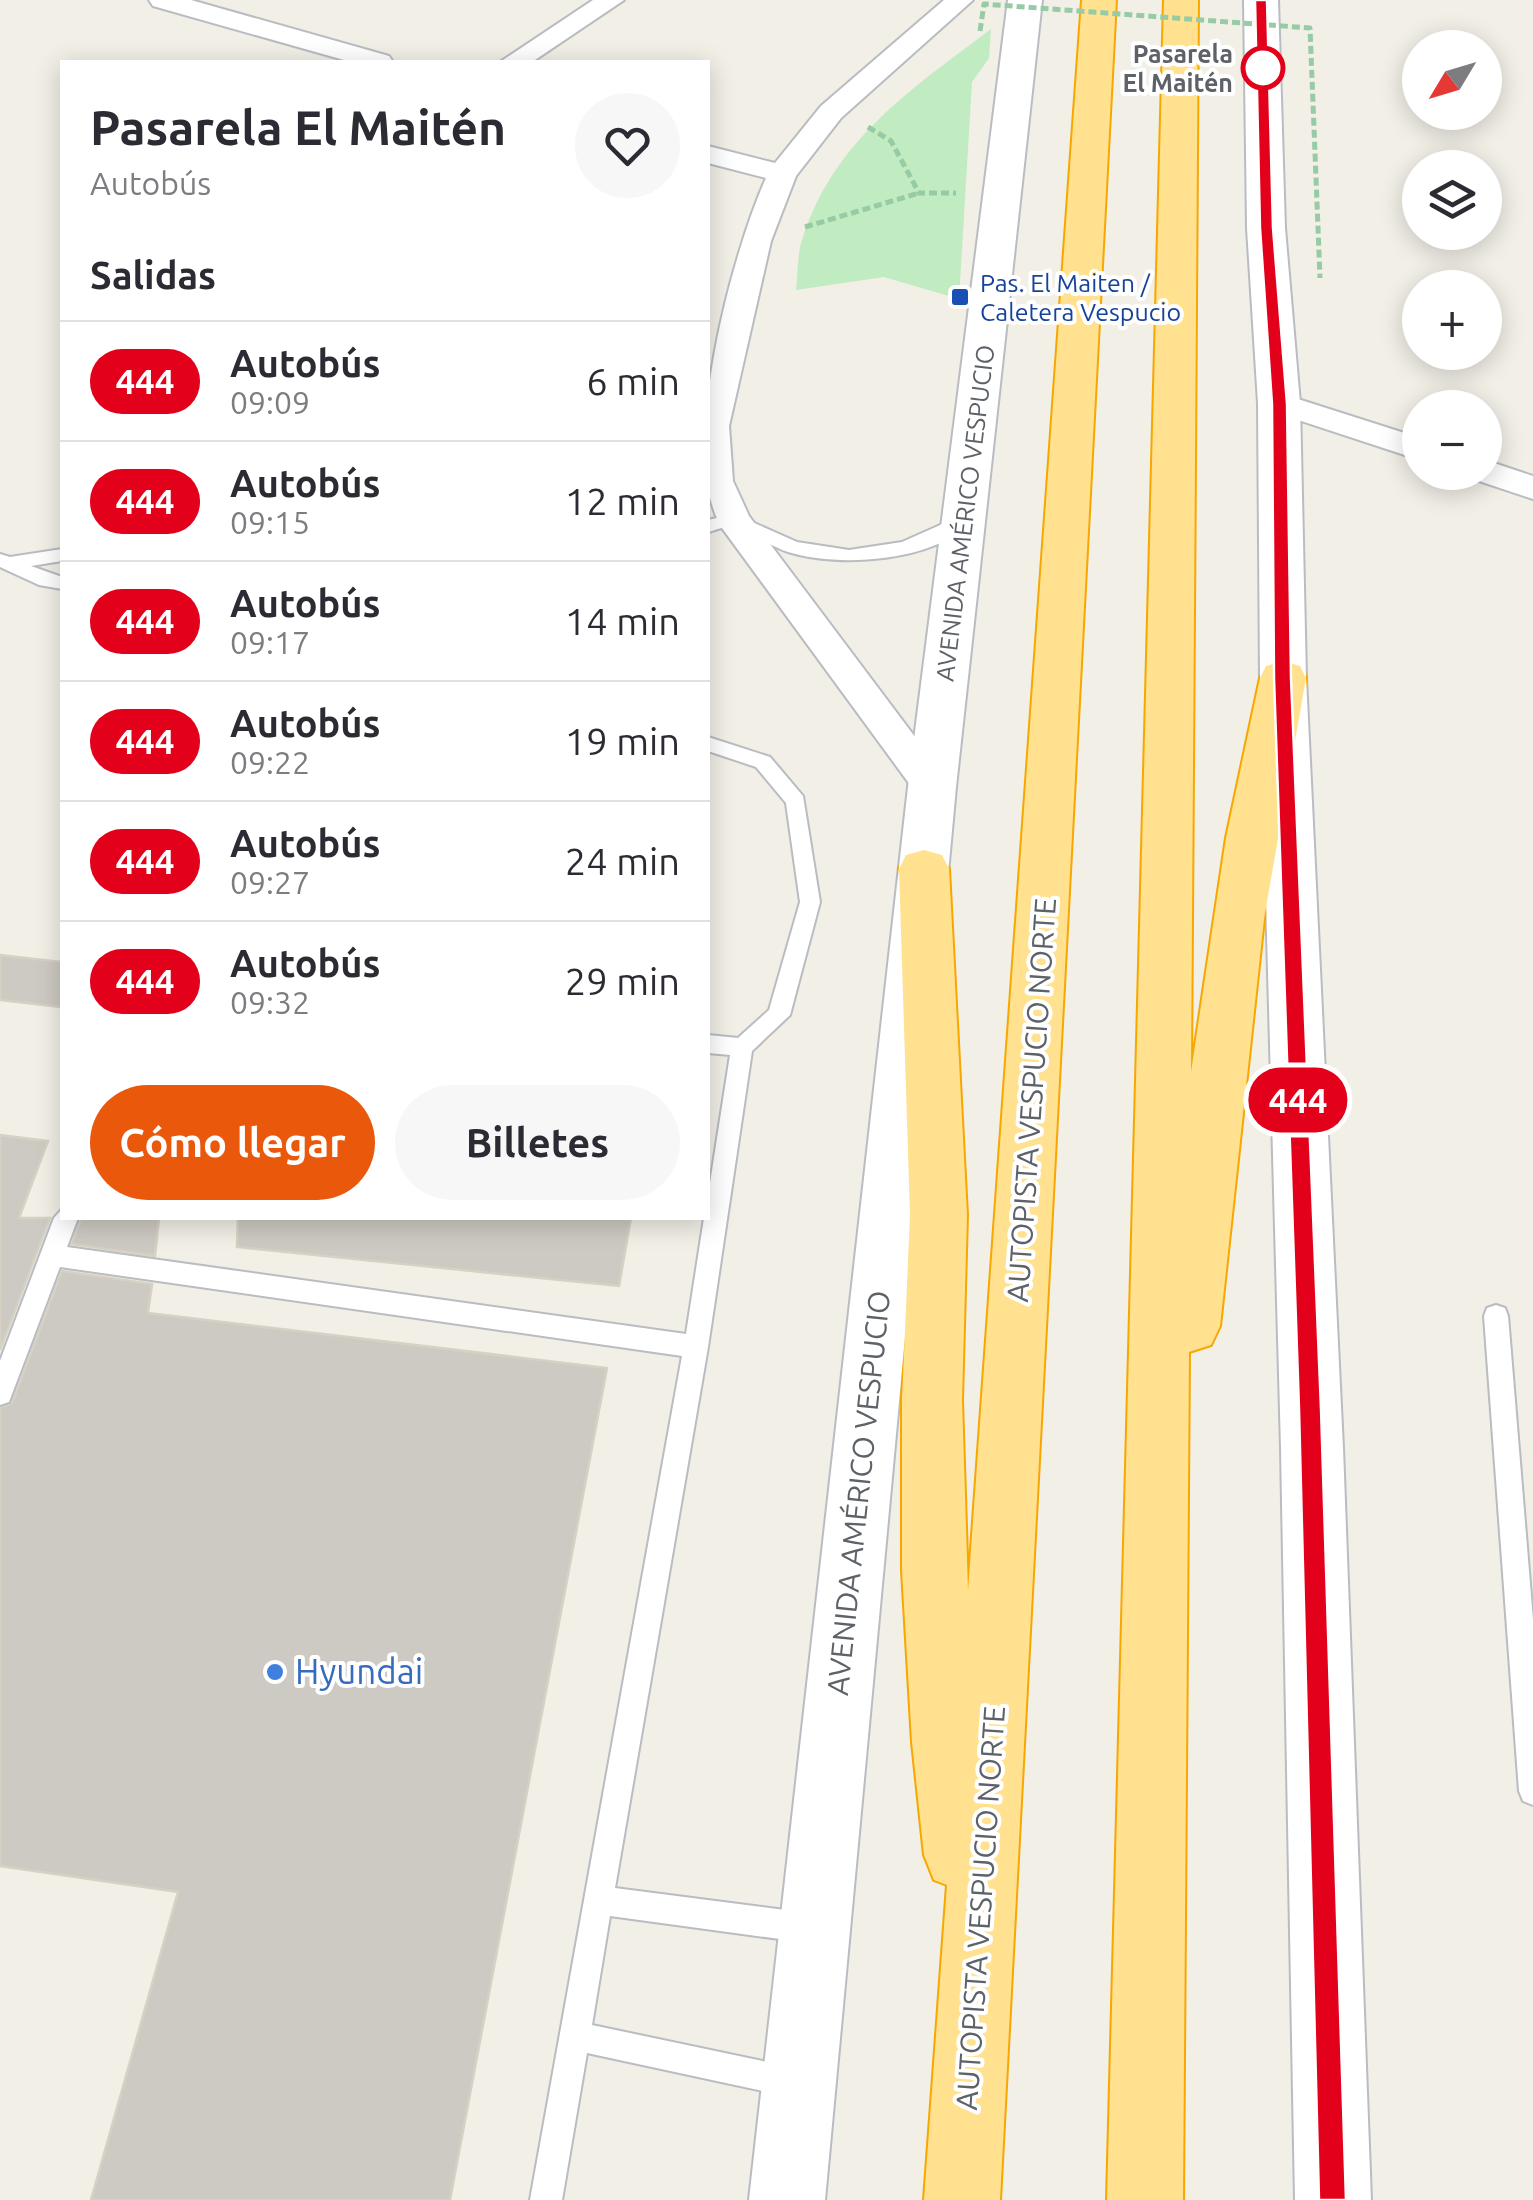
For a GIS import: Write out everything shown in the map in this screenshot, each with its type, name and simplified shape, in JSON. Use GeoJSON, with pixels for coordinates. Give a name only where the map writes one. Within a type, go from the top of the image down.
{"type":"FeatureCollection","features":[{"type":"Feature","properties":{"kind":"highway","name":"AUTOPISTA VESPUCIO NORTE"},"geometry":{"type":"LineString","coordinates":[[962,2200],[1099,0]]}},
{"type":"Feature","properties":{"kind":"highway"},"geometry":{"type":"LineString","coordinates":[[1145,2200],[1181,0]]}},
{"type":"Feature","properties":{"kind":"highway"},"geometry":{"type":"LineString","coordinates":[[1152,1662],[1234,927],[1282,678]]}},
{"type":"Feature","properties":{"kind":"highway"},"geometry":{"type":"LineString","coordinates":[[924,869],[937,1108],[940,1269],[932,1398],[933,1540],[940,1676],[976,1982]]}},
{"type":"Feature","properties":{"kind":"main road","name":"AVENIDA AMÉRICO VESPUCIO"},"geometry":{"type":"LineString","coordinates":[[787,2200],[932,787],[1025,0]]}},
{"type":"Feature","properties":{"kind":"main road"},"geometry":{"type":"LineString","coordinates":[[1261,0],[1266,228],[1279,404],[1282,678],[1312,1468],[1333,2200]]}},
{"type":"Feature","properties":{"kind":"street"},"geometry":{"type":"LineString","coordinates":[[162,0],[372,60]]}},
{"type":"Feature","properties":{"kind":"street"},"geometry":{"type":"LineString","coordinates":[[517,60],[611,0]]}},
{"type":"Feature","properties":{"kind":"street"},"geometry":{"type":"LineString","coordinates":[[932,787],[721,523],[711,444],[756,241],[782,174],[831,112],[960,0]]}},
{"type":"Feature","properties":{"kind":"street"},"geometry":{"type":"LineString","coordinates":[[710,155],[782,174]]}},
{"type":"Feature","properties":{"kind":"street"},"geometry":{"type":"LineString","coordinates":[[1279,404],[1402,443]]}},
{"type":"Feature","properties":{"kind":"street"},"geometry":{"type":"LineString","coordinates":[[1502,478],[1533,488]]}},
{"type":"Feature","properties":{"kind":"lane"},"geometry":{"type":"LineString","coordinates":[[721,523],[784,547],[844,557],[911,546],[964,520]]}},
{"type":"Feature","properties":{"kind":"lane"},"geometry":{"type":"LineString","coordinates":[[5,562],[60,555]]}},
{"type":"Feature","properties":{"kind":"lane"},"geometry":{"type":"LineString","coordinates":[[5,562],[46,581],[60,583]]}},
{"type":"Feature","properties":{"kind":"lane"},"geometry":{"type":"LineString","coordinates":[[546,2200],[696,1347],[742,1048],[779,1016],[810,902],[796,801],[763,762],[710,745]]}},
{"type":"Feature","properties":{"kind":"lane"},"geometry":{"type":"LineString","coordinates":[[710,1044],[742,1048]]}},
{"type":"Feature","properties":{"kind":"lane"},"geometry":{"type":"LineString","coordinates":[[0,1394],[65,1220]]}},
{"type":"Feature","properties":{"kind":"lane"},"geometry":{"type":"LineString","coordinates":[[52,1254],[696,1347]]}},
{"type":"Feature","properties":{"kind":"lane"},"geometry":{"type":"LineString","coordinates":[[1496,1316],[1533,1791]]}},
{"type":"Feature","properties":{"kind":"lane"},"geometry":{"type":"LineString","coordinates":[[599,1900],[743,1922],[813,1928]]}},
{"type":"Feature","properties":{"kind":"lane"},"geometry":{"type":"LineString","coordinates":[[575,2036],[800,2083]]}},
{"type":"Feature","properties":{"kind":"path"},"geometry":{"type":"LineString","coordinates":[[980,32],[984,4],[1310,28],[1320,278]]}},
{"type":"Feature","properties":{"kind":"path"},"geometry":{"type":"LineString","coordinates":[[831,112],[850,115],[891,141],[918,192]]}},
{"type":"Feature","properties":{"kind":"path"},"geometry":{"type":"LineString","coordinates":[[756,241],[918,192],[954,192],[961,198]]}},
{"type":"Feature","properties":{"kind":"green space"},"geometry":{"type":"Polygon","coordinates":[[[991,29],[989,58],[972,82],[959,299],[884,277],[796,290],[803,237],[835,171],[880,118],[991,29]]]}},
{"type":"Feature","properties":{"kind":"building"},"geometry":{"type":"Polygon","coordinates":[[[0,955],[60,962],[60,1007],[0,1000],[0,955]]]}},
{"type":"Feature","properties":{"kind":"building"},"geometry":{"type":"Polygon","coordinates":[[[0,1135],[48,1141],[19,1218],[50,1218],[0,1350],[0,1135]]]}},
{"type":"Feature","properties":{"kind":"building"},"geometry":{"type":"Polygon","coordinates":[[[80,1220],[159,1220],[155,1256],[72,1244],[80,1220]]]}},
{"type":"Feature","properties":{"kind":"building"},"geometry":{"type":"Polygon","coordinates":[[[238,1220],[631,1220],[619,1286],[237,1247],[238,1220]]]}},
{"type":"Feature","properties":{"kind":"building","name":"Hyundai"},"geometry":{"type":"Polygon","coordinates":[[[62,1271],[152,1284],[148,1313],[607,1368],[450,2200],[91,2200],[178,1892],[0,1866],[0,1408],[12,1403],[62,1271]]]}},
{"type":"Feature","properties":{"kind":"bus line","name":"444"},"geometry":{"type":"LineString","coordinates":[[1261,0],[1266,228],[1279,404],[1282,678],[1310,1409],[1333,2200]]}},
{"type":"Feature","properties":{"kind":"place","name":"Pasarela El Maitén"},"geometry":{"type":"Point","coordinates":[1263,68]}},
{"type":"Feature","properties":{"kind":"place","name":"Pas. El Maiten / Caletera Vespucio"},"geometry":{"type":"Point","coordinates":[960,297]}},
{"type":"Feature","properties":{"kind":"place","name":"Hyundai"},"geometry":{"type":"Point","coordinates":[275,1672]}}]}
